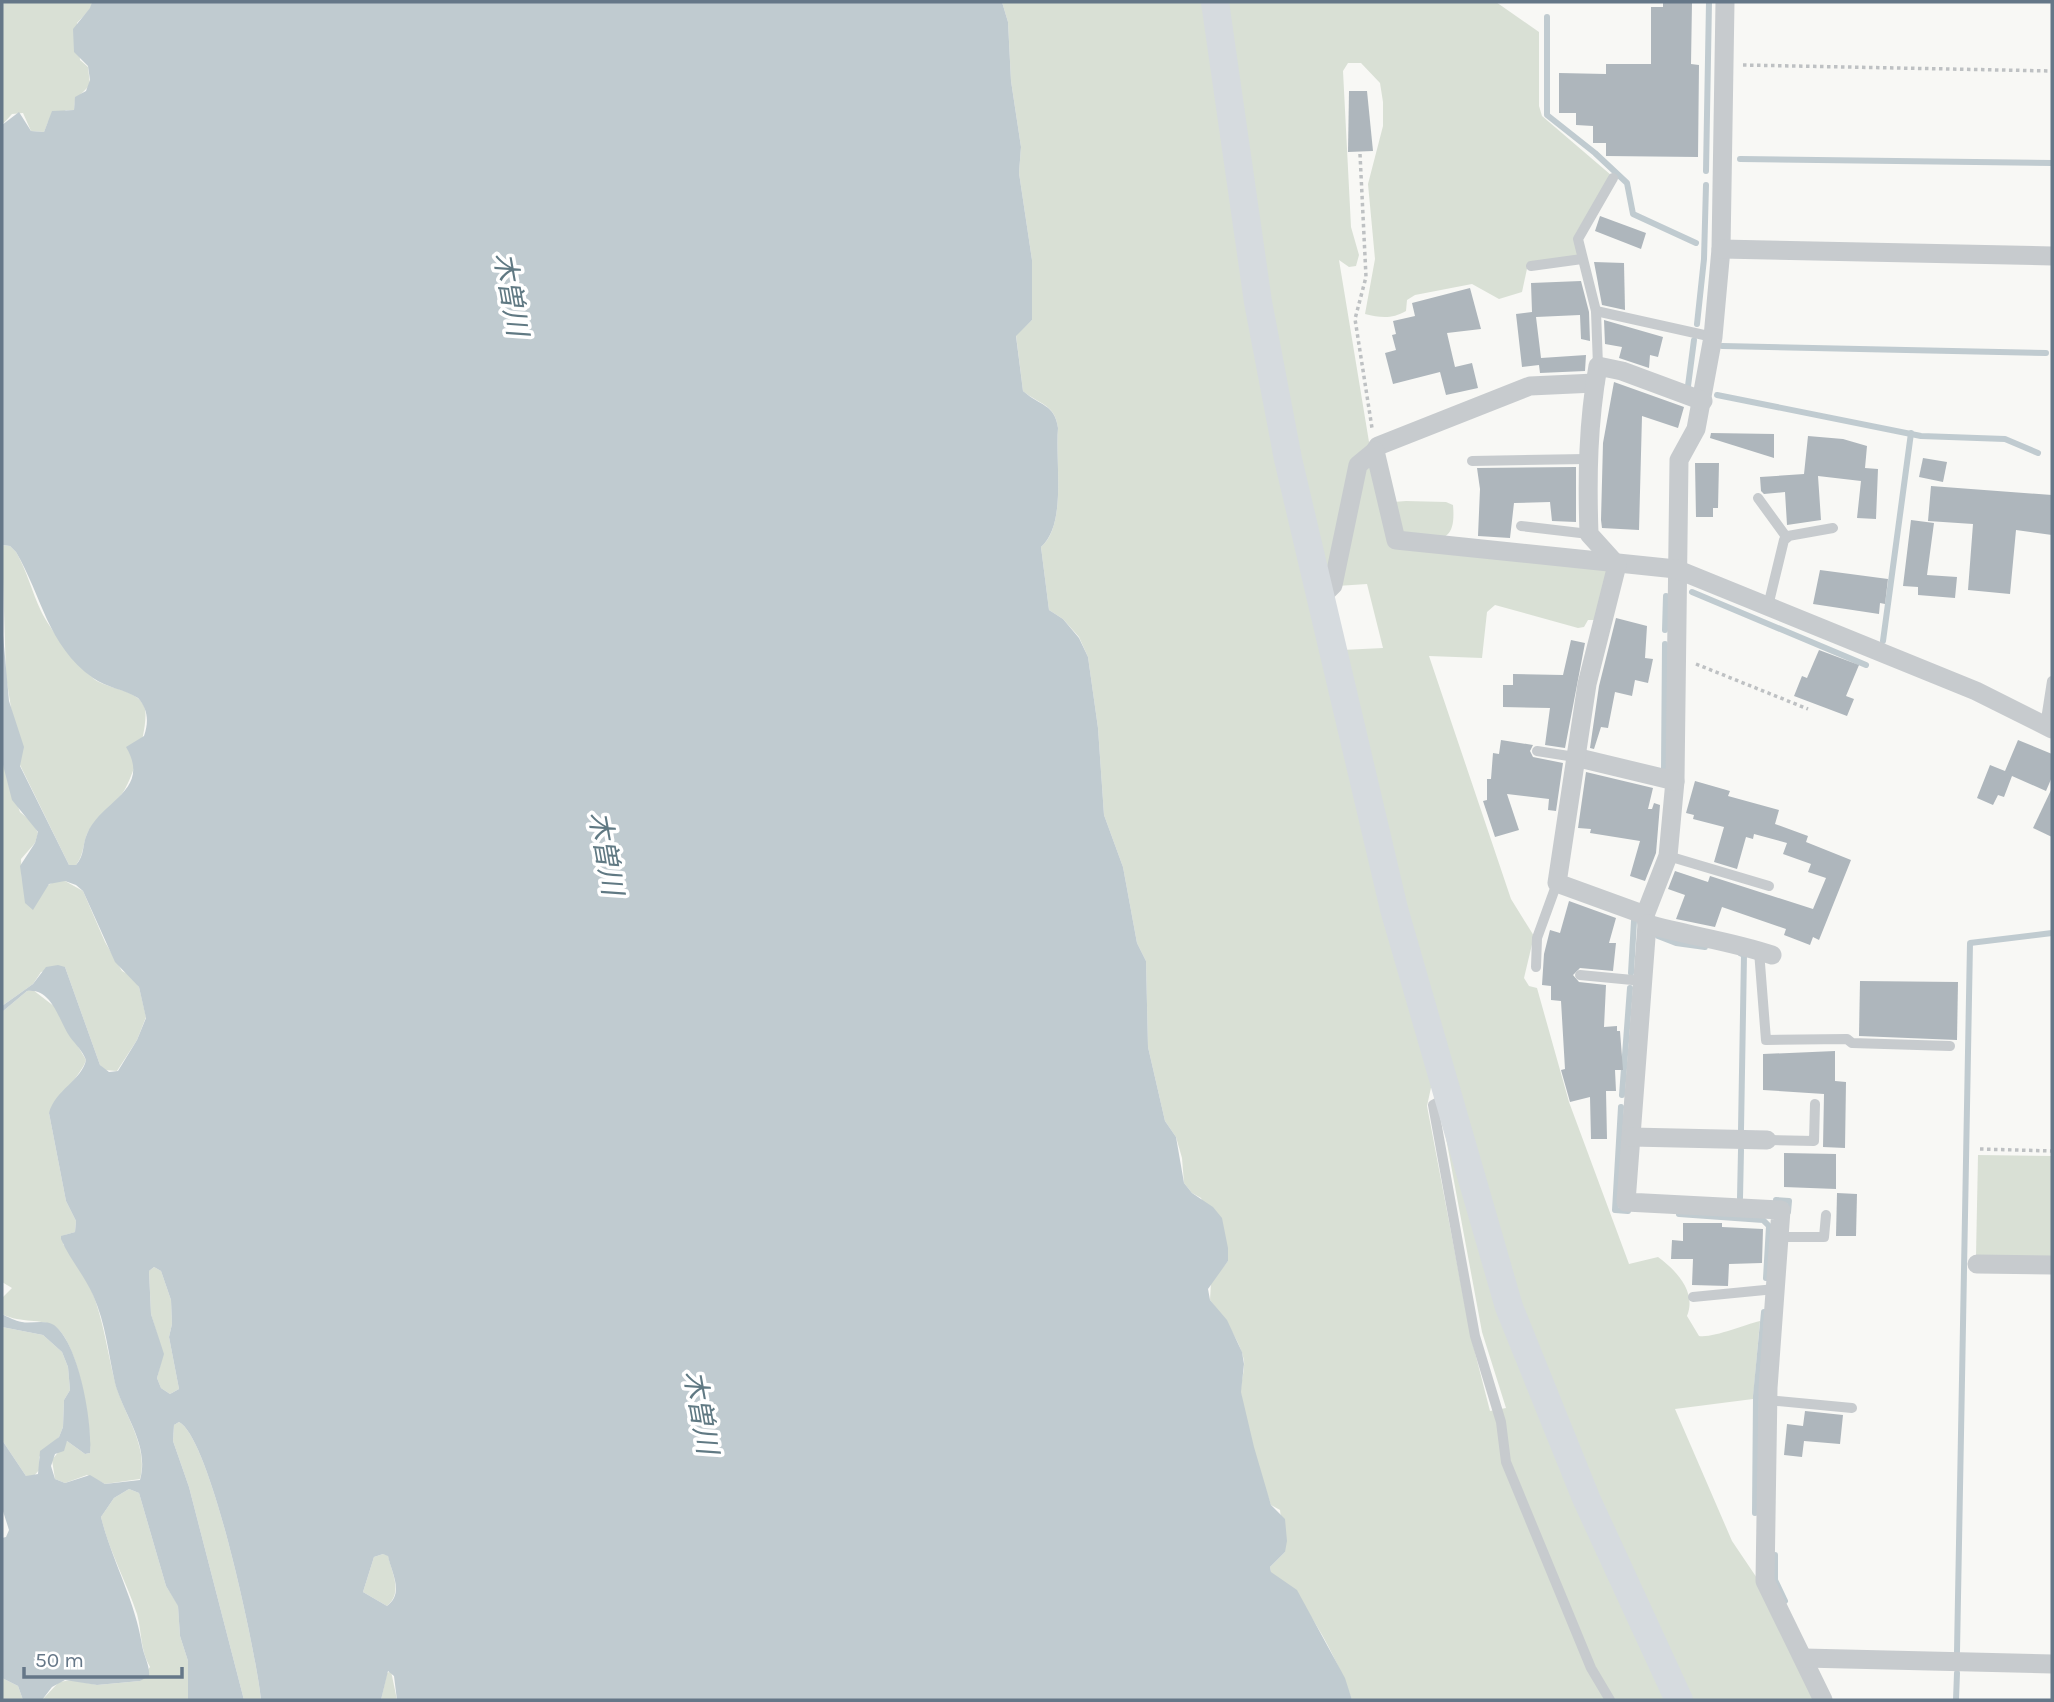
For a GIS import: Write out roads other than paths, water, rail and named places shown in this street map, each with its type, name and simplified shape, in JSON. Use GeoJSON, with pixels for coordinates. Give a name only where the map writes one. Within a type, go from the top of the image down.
{"type":"FeatureCollection","features":[{"type":"Feature","properties":{"kind":"street"},"geometry":{"type":"LineString","coordinates":[[1215,2],[1258,302],[1288,459],[1394,909],[1446,1098],[1509,1307],[1586,1498],[1679,1700]]}},
{"type":"Feature","properties":{"kind":"street"},"geometry":{"type":"LineString","coordinates":[[1725,2],[1721,248],[1713,337],[1703,401],[1696,429],[1679,460],[1675,781],[1668,856],[1646,919],[1626,1202],[1780,1210],[1767,1400],[1765,1581],[1823,1700]]}},
{"type":"Feature","properties":{"kind":"street"},"geometry":{"type":"LineString","coordinates":[[1721,248],[2052,256]]}},
{"type":"Feature","properties":{"kind":"street"},"geometry":{"type":"LineString","coordinates":[[1320,598],[1333,585],[1358,465],[1378,446],[1530,386],[1597,374],[1622,371],[1703,401]]}},
{"type":"Feature","properties":{"kind":"street"},"geometry":{"type":"LineString","coordinates":[[1597,374],[1586,458],[1589,534],[1618,565]]}},
{"type":"Feature","properties":{"kind":"street"},"geometry":{"type":"LineString","coordinates":[[1375,451],[1396,540],[1676,569],[1976,691],[2049,728]]}},
{"type":"Feature","properties":{"kind":"street"},"geometry":{"type":"LineString","coordinates":[[1618,565],[1587,684],[1557,883],[1646,919],[1765,953]]}},
{"type":"Feature","properties":{"kind":"street"},"geometry":{"type":"LineString","coordinates":[[1575,757],[1675,781]]}},
{"type":"Feature","properties":{"kind":"street"},"geometry":{"type":"LineString","coordinates":[[1631,1137],[1767,1140]]}},
{"type":"Feature","properties":{"kind":"street"},"geometry":{"type":"LineString","coordinates":[[1977,1264],[2052,1265]]}},
{"type":"Feature","properties":{"kind":"street"},"geometry":{"type":"LineString","coordinates":[[1804,1658],[2052,1664]]}},
{"type":"Feature","properties":{"kind":"lane"},"geometry":{"type":"LineString","coordinates":[[1597,374],[1596,311],[1582,259],[1580,233],[1613,178]]}},
{"type":"Feature","properties":{"kind":"lane"},"geometry":{"type":"LineString","coordinates":[[1531,266],[1582,259]]}},
{"type":"Feature","properties":{"kind":"lane"},"geometry":{"type":"LineString","coordinates":[[1596,311],[1713,337]]}},
{"type":"Feature","properties":{"kind":"lane"},"geometry":{"type":"LineString","coordinates":[[1472,461],[1586,458]]}},
{"type":"Feature","properties":{"kind":"lane"},"geometry":{"type":"LineString","coordinates":[[1758,498],[1787,538]]}},
{"type":"Feature","properties":{"kind":"lane"},"geometry":{"type":"LineString","coordinates":[[1521,526],[1589,534]]}},
{"type":"Feature","properties":{"kind":"lane"},"geometry":{"type":"LineString","coordinates":[[1787,538],[1833,528]]}},
{"type":"Feature","properties":{"kind":"lane"},"geometry":{"type":"LineString","coordinates":[[1768,606],[1787,538]]}},
{"type":"Feature","properties":{"kind":"lane"},"geometry":{"type":"LineString","coordinates":[[2049,728],[2052,681]]}},
{"type":"Feature","properties":{"kind":"lane"},"geometry":{"type":"LineString","coordinates":[[1537,751],[1575,757]]}},
{"type":"Feature","properties":{"kind":"lane"},"geometry":{"type":"LineString","coordinates":[[1668,856],[1769,886]]}},
{"type":"Feature","properties":{"kind":"lane"},"geometry":{"type":"LineString","coordinates":[[1536,967],[1537,938],[1557,883]]}},
{"type":"Feature","properties":{"kind":"lane"},"geometry":{"type":"LineString","coordinates":[[1765,953],[1766,1040],[1847,1039],[1852,1043],[1950,1046]]}},
{"type":"Feature","properties":{"kind":"lane"},"geometry":{"type":"LineString","coordinates":[[1580,975],[1643,981]]}},
{"type":"Feature","properties":{"kind":"lane"},"geometry":{"type":"LineString","coordinates":[[1446,1098],[1433,1105],[1475,1336],[1501,1422],[1506,1462],[1591,1668],[1610,1700]]}},
{"type":"Feature","properties":{"kind":"lane"},"geometry":{"type":"LineString","coordinates":[[1767,1140],[1814,1141],[1815,1104]]}},
{"type":"Feature","properties":{"kind":"lane"},"geometry":{"type":"LineString","coordinates":[[1779,1237],[1824,1237],[1826,1215]]}},
{"type":"Feature","properties":{"kind":"lane"},"geometry":{"type":"LineString","coordinates":[[1693,1297],[1775,1289]]}},
{"type":"Feature","properties":{"kind":"lane"},"geometry":{"type":"LineString","coordinates":[[1767,1400],[1852,1408]]}},
{"type":"Feature","properties":{"kind":"water","name":"木曽川"},"geometry":{"type":"Polygon","coordinates":[[[92,2],[1002,2],[1008,22],[1011,81],[1021,147],[1019,173],[1032,260],[1032,320],[1016,336],[1023,391],[1054,414],[1058,428],[1057,508],[1049,537],[1041,547],[1049,610],[1063,619],[1079,638],[1088,657],[1098,728],[1104,815],[1123,867],[1137,943],[1146,961],[1148,1047],[1165,1121],[1176,1137],[1184,1183],[1222,1218],[1228,1261],[1208,1289],[1210,1300],[1227,1320],[1242,1352],[1244,1364],[1241,1392],[1254,1447],[1271,1505],[1285,1519],[1285,1552],[1270,1567],[1271,1572],[1297,1590],[1345,1678],[1352,1700],[397,1700],[394,1676],[388,1671],[381,1700],[261,1700],[242,1597],[218,1506],[192,1437],[179,1422],[174,1425],[173,1441],[189,1487],[244,1700],[188,1700],[188,1661],[180,1636],[178,1606],[166,1586],[139,1493],[129,1489],[114,1498],[101,1517],[139,1628],[149,1676],[140,1681],[97,1685],[65,1680],[52,1687],[42,1700],[23,1700],[18,1686],[2,1678],[2,1538],[6,1537],[9,1530],[2,1508],[2,1440],[26,1476],[38,1474],[40,1451],[59,1437],[63,1427],[64,1400],[70,1390],[68,1367],[62,1352],[43,1335],[2,1327],[2,1314],[19,1321],[54,1325],[63,1334],[77,1366],[87,1405],[90,1453],[85,1454],[67,1441],[64,1451],[55,1454],[51,1466],[55,1479],[65,1483],[90,1475],[105,1484],[140,1480],[142,1467],[139,1442],[115,1383],[97,1306],[61,1239],[61,1236],[75,1232],[76,1221],[66,1201],[49,1113],[57,1098],[84,1067],[86,1060],[66,1031],[54,1007],[43,995],[27,991],[2,1012],[2,1006],[33,984],[46,967],[65,967],[100,1065],[109,1072],[118,1071],[137,1040],[146,1018],[139,987],[115,962],[83,891],[65,881],[49,884],[33,910],[25,903],[20,866],[35,843],[38,832],[12,800],[2,761],[2,624],[9,701],[24,747],[20,766],[69,865],[76,865],[79,861],[87,834],[94,822],[129,785],[133,774],[126,747],[144,736],[147,726],[146,711],[138,698],[93,678],[65,651],[16,552],[10,546],[2,545],[2,125],[19,112],[31,131],[44,132],[52,111],[74,110],[75,97],[86,91],[90,80],[88,66],[74,52],[73,29],[92,2]],[[154,1267],[149,1271],[151,1314],[164,1354],[157,1378],[161,1388],[170,1394],[179,1389],[169,1337],[172,1324],[171,1300],[161,1271],[154,1267]],[[383,1554],[374,1557],[363,1592],[387,1606],[396,1589],[388,1556],[383,1554]]]}},
{"type":"Feature","properties":{"kind":"waterway"},"geometry":{"type":"LineString","coordinates":[[1706,171],[1709,2]]}},
{"type":"Feature","properties":{"kind":"waterway"},"geometry":{"type":"LineString","coordinates":[[1547,17],[1547,115],[1595,153],[1627,183],[1633,214],[1696,243]]}},
{"type":"Feature","properties":{"kind":"waterway"},"geometry":{"type":"LineString","coordinates":[[1740,159],[2052,163]]}},
{"type":"Feature","properties":{"kind":"waterway"},"geometry":{"type":"LineString","coordinates":[[1697,324],[1704,259],[1706,185]]}},
{"type":"Feature","properties":{"kind":"waterway"},"geometry":{"type":"LineString","coordinates":[[1688,386],[1694,340]]}},
{"type":"Feature","properties":{"kind":"waterway"},"geometry":{"type":"LineString","coordinates":[[1722,346],[2046,353]]}},
{"type":"Feature","properties":{"kind":"waterway"},"geometry":{"type":"LineString","coordinates":[[1717,395],[1921,436],[2005,439],[2038,453]]}},
{"type":"Feature","properties":{"kind":"waterway"},"geometry":{"type":"LineString","coordinates":[[1883,641],[1911,433]]}},
{"type":"Feature","properties":{"kind":"waterway"},"geometry":{"type":"LineString","coordinates":[[1692,592],[1866,665]]}},
{"type":"Feature","properties":{"kind":"waterway"},"geometry":{"type":"LineString","coordinates":[[1665,630],[1666,596]]}},
{"type":"Feature","properties":{"kind":"waterway"},"geometry":{"type":"LineString","coordinates":[[1664,770],[1665,644]]}},
{"type":"Feature","properties":{"kind":"waterway"},"geometry":{"type":"LineString","coordinates":[[1631,973],[1634,921]]}},
{"type":"Feature","properties":{"kind":"waterway"},"geometry":{"type":"LineString","coordinates":[[1957,1652],[1970,943],[2052,933]]}},
{"type":"Feature","properties":{"kind":"waterway"},"geometry":{"type":"LineString","coordinates":[[1658,936],[1676,943],[1705,947]]}},
{"type":"Feature","properties":{"kind":"waterway"},"geometry":{"type":"LineString","coordinates":[[1740,953],[1744,955],[1741,1130]]}},
{"type":"Feature","properties":{"kind":"waterway"},"geometry":{"type":"LineString","coordinates":[[1622,1095],[1630,988]]}},
{"type":"Feature","properties":{"kind":"waterway"},"geometry":{"type":"LineString","coordinates":[[1621,1107],[1615,1210],[1628,1211]]}},
{"type":"Feature","properties":{"kind":"waterway"},"geometry":{"type":"LineString","coordinates":[[1740,1198],[1741,1150]]}},
{"type":"Feature","properties":{"kind":"waterway"},"geometry":{"type":"LineString","coordinates":[[1776,1200],[1789,1201],[1788,1212]]}},
{"type":"Feature","properties":{"kind":"waterway"},"geometry":{"type":"LineString","coordinates":[[1679,1214],[1763,1220],[1769,1226],[1766,1278]]}},
{"type":"Feature","properties":{"kind":"waterway"},"geometry":{"type":"LineString","coordinates":[[1755,1513],[1756,1396],[1764,1312]]}},
{"type":"Feature","properties":{"kind":"waterway"},"geometry":{"type":"LineString","coordinates":[[1775,1555],[1775,1580],[1785,1601]]}},
{"type":"Feature","properties":{"kind":"waterway"},"geometry":{"type":"LineString","coordinates":[[1956,1700],[1957,1673]]}}]}
